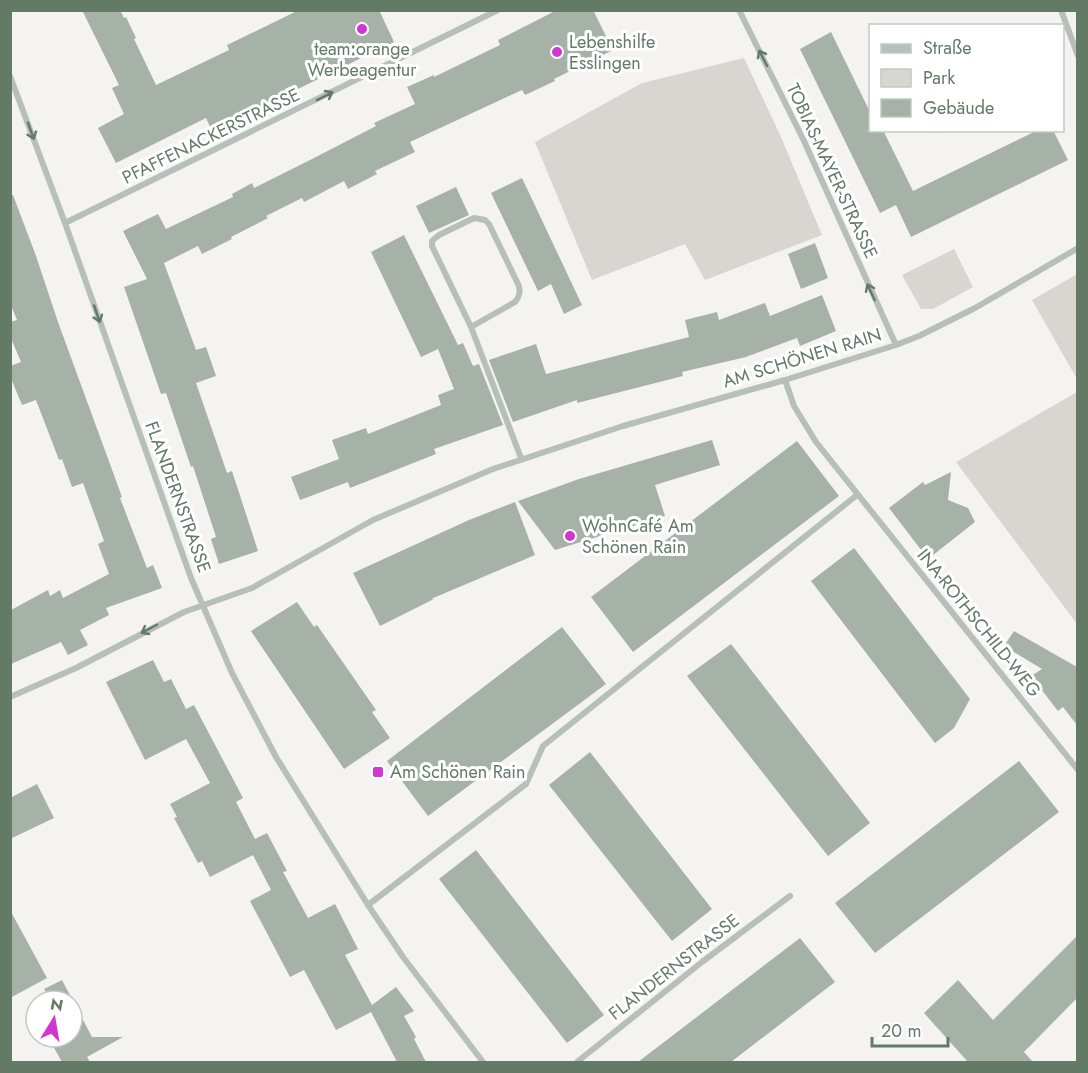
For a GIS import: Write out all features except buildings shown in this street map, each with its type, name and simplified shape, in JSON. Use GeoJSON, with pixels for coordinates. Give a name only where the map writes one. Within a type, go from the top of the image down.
{"type":"FeatureCollection","features":[{"type":"Feature","properties":{"kind":"street","name":"PFAFFENACKERSTRASSE"},"geometry":{"type":"LineString","coordinates":[[65,223],[498,10]]}},
{"type":"Feature","properties":{"kind":"street","name":"TOBIAS-MAYER-STRASSE"},"geometry":{"type":"LineString","coordinates":[[739,10],[804,141],[896,345]]}},
{"type":"Feature","properties":{"kind":"street"},"geometry":{"type":"LineString","coordinates":[[1061,10],[1077,56]]}},
{"type":"Feature","properties":{"kind":"street","name":"FLANDERNSTRASSE"},"geometry":{"type":"LineString","coordinates":[[10,76],[65,223],[187,568],[232,673],[276,757],[368,905],[403,957],[483,1062]]}},
{"type":"Feature","properties":{"kind":"street"},"geometry":{"type":"LineString","coordinates":[[471,327],[515,302],[520,291],[489,224],[480,218],[474,218],[439,235],[432,241],[432,246],[471,327],[521,458]]}},
{"type":"Feature","properties":{"kind":"street","name":"AM SCHÖNEN RAIN"},"geometry":{"type":"LineString","coordinates":[[10,697],[76,668],[176,615],[252,588],[373,520],[521,458],[896,345],[975,308],[1077,248]]}},
{"type":"Feature","properties":{"kind":"street","name":"INA-ROTHSCHILD-WEG"},"geometry":{"type":"LineString","coordinates":[[785,380],[803,423],[857,495],[1077,770]]}},
{"type":"Feature","properties":{"kind":"street"},"geometry":{"type":"LineString","coordinates":[[368,905],[526,784],[543,746],[857,495]]}},
{"type":"Feature","properties":{"kind":"street","name":"FLANDERNSTRASSE"},"geometry":{"type":"LineString","coordinates":[[577,1062],[702,962],[790,896]]}},
{"type":"Feature","properties":{"kind":"green space"},"geometry":{"type":"Polygon","coordinates":[[[744,58],[781,137],[822,235],[705,280],[685,244],[592,280],[535,142],[642,83],[744,58]]]}},
{"type":"Feature","properties":{"kind":"green space"},"geometry":{"type":"Polygon","coordinates":[[[954,249],[973,287],[933,309],[921,309],[902,275],[954,249]]]}},
{"type":"Feature","properties":{"kind":"green space"},"geometry":{"type":"Polygon","coordinates":[[[1077,274],[1077,379],[1032,300],[1077,274]]]}},
{"type":"Feature","properties":{"kind":"green space"},"geometry":{"type":"Polygon","coordinates":[[[1077,392],[1077,624],[956,462],[1077,392]]]}},
{"type":"Feature","properties":{"kind":"place","name":"team:orange Werbeagentur"},"geometry":{"type":"Point","coordinates":[362,29]}},
{"type":"Feature","properties":{"kind":"place","name":"Lebenshilfe Esslingen"},"geometry":{"type":"Point","coordinates":[557,52]}},
{"type":"Feature","properties":{"kind":"place","name":"WohnCafé Am Schönen Rain"},"geometry":{"type":"Point","coordinates":[570,536]}},
{"type":"Feature","properties":{"kind":"place","name":"Am Schönen Rain"},"geometry":{"type":"Point","coordinates":[378,772]}}]}
